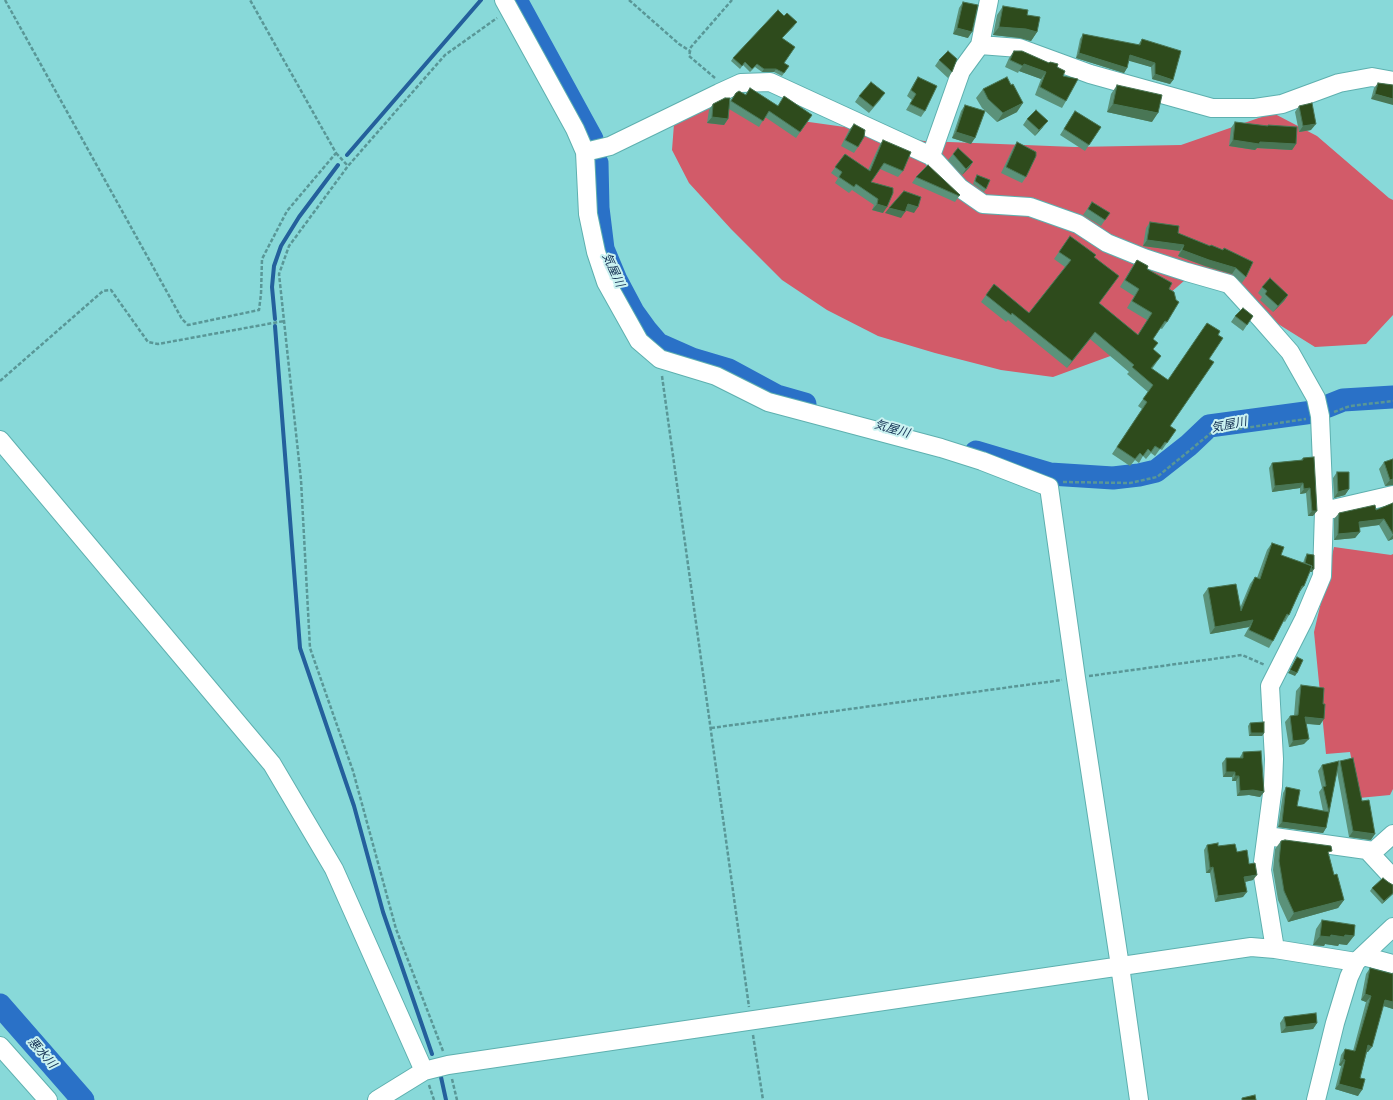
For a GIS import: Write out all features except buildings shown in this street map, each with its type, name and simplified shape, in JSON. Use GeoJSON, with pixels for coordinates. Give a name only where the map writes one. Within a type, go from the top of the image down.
{"type":"FeatureCollection","features":[{"type":"Feature","properties":{"kind":"street"},"geometry":{"type":"LineString","coordinates":[[931,156],[961,71],[980,45],[989,0]]}},
{"type":"Feature","properties":{"kind":"street"},"geometry":{"type":"LineString","coordinates":[[506,5],[575,129],[585,152],[588,214],[596,252],[606,282],[639,341],[660,359],[716,376],[768,402],[941,448],[982,461],[1049,487],[1139,1100]]}},
{"type":"Feature","properties":{"kind":"street"},"geometry":{"type":"LineString","coordinates":[[980,45],[1019,48],[1090,74],[1212,108],[1255,108],[1282,104],[1339,83],[1372,77],[1393,81]]}},
{"type":"Feature","properties":{"kind":"street"},"geometry":{"type":"LineString","coordinates":[[585,152],[610,146],[741,83],[770,82],[931,156],[960,188],[983,204],[1030,207],[1078,224],[1107,243],[1144,258],[1229,284],[1290,352],[1316,398],[1320,416],[1324,512],[1322,576],[1304,619],[1270,686],[1274,759],[1273,786],[1262,870],[1275,948]]}},
{"type":"Feature","properties":{"kind":"street"},"geometry":{"type":"LineString","coordinates":[[0,440],[272,764],[334,868],[424,1071]]}},
{"type":"Feature","properties":{"kind":"street"},"geometry":{"type":"LineString","coordinates":[[1324,512],[1393,495]]}},
{"type":"Feature","properties":{"kind":"street"},"geometry":{"type":"LineString","coordinates":[[1267,836],[1374,851],[1393,834]]}},
{"type":"Feature","properties":{"kind":"street"},"geometry":{"type":"LineString","coordinates":[[1368,851],[1393,878]]}},
{"type":"Feature","properties":{"kind":"street"},"geometry":{"type":"LineString","coordinates":[[1316,1100],[1337,1017],[1349,977],[1360,959],[1393,927]]}},
{"type":"Feature","properties":{"kind":"street"},"geometry":{"type":"LineString","coordinates":[[377,1100],[424,1071],[448,1065],[1251,947],[1275,948],[1393,964]]}},
{"type":"Feature","properties":{"kind":"street"},"geometry":{"type":"LineString","coordinates":[[0,1046],[48,1100]]}},
{"type":"Feature","properties":{"kind":"path"},"geometry":{"type":"LineString","coordinates":[[5,0],[182,319],[188,325],[259,310],[262,259],[288,211],[336,152]]}},
{"type":"Feature","properties":{"kind":"path"},"geometry":{"type":"LineString","coordinates":[[250,0],[336,152],[348,166]]}},
{"type":"Feature","properties":{"kind":"path"},"geometry":{"type":"LineString","coordinates":[[629,0],[679,44],[690,51]]}},
{"type":"Feature","properties":{"kind":"path"},"geometry":{"type":"LineString","coordinates":[[728,89],[689,56],[691,46],[732,0]]}},
{"type":"Feature","properties":{"kind":"path"},"geometry":{"type":"LineString","coordinates":[[457,1100],[448,1065],[396,929],[353,771],[310,648],[301,480],[279,274],[289,246],[348,166],[445,55],[506,5]]}},
{"type":"Feature","properties":{"kind":"path"},"geometry":{"type":"LineString","coordinates":[[0,381],[103,291],[111,290],[148,342],[158,344],[284,321]]}},
{"type":"Feature","properties":{"kind":"path"},"geometry":{"type":"LineString","coordinates":[[660,359],[763,1100]]}},
{"type":"Feature","properties":{"kind":"path"},"geometry":{"type":"LineString","coordinates":[[1049,487],[1060,482],[1130,483],[1156,477],[1211,433],[1320,416],[1350,406],[1393,401]]}},
{"type":"Feature","properties":{"kind":"path"},"geometry":{"type":"LineString","coordinates":[[711,728],[1242,655],[1278,671]]}},
{"type":"Feature","properties":{"kind":"shaded area"},"geometry":{"type":"Polygon","coordinates":[[[697,103],[745,109],[809,122],[859,129],[924,141],[1075,147],[1181,145],[1273,113],[1317,136],[1393,200],[1393,315],[1366,344],[1315,347],[1222,289],[1185,280],[1161,301],[1135,347],[1053,377],[1001,370],[878,336],[827,310],[782,280],[731,229],[689,183],[672,150],[674,124],[697,103]]]}},
{"type":"Feature","properties":{"kind":"shaded area"},"geometry":{"type":"Polygon","coordinates":[[[1334,547],[1391,555],[1393,554],[1393,789],[1390,795],[1359,798],[1350,752],[1326,754],[1314,632],[1334,547]]]}},
{"type":"Feature","properties":{"kind":"waterway"},"geometry":{"type":"LineString","coordinates":[[347,155],[481,0]]}},
{"type":"Feature","properties":{"kind":"waterway","name":"気屋川"},"geometry":{"type":"LineString","coordinates":[[516,0],[592,139]]}},
{"type":"Feature","properties":{"kind":"waterway","name":"気屋川"},"geometry":{"type":"LineString","coordinates":[[597,163],[598,208],[603,249],[616,280],[633,312],[658,344],[692,359],[729,370],[777,396],[805,404]]}},
{"type":"Feature","properties":{"kind":"waterway"},"geometry":{"type":"LineString","coordinates":[[275,319],[272,287],[274,266],[281,246],[299,217],[338,165]]}},
{"type":"Feature","properties":{"kind":"waterway"},"geometry":{"type":"LineString","coordinates":[[275,326],[300,648],[354,806],[383,912],[432,1054]]}},
{"type":"Feature","properties":{"kind":"waterway","name":"気屋川"},"geometry":{"type":"LineString","coordinates":[[1328,406],[1343,400],[1393,397]]}},
{"type":"Feature","properties":{"kind":"waterway","name":"気屋川"},"geometry":{"type":"LineString","coordinates":[[976,452],[1050,474],[1113,478],[1139,475],[1156,471],[1189,445],[1209,426],[1313,412]]}},
{"type":"Feature","properties":{"kind":"waterway","name":"悪水川"},"geometry":{"type":"LineString","coordinates":[[0,1005],[83,1100]]}},
{"type":"Feature","properties":{"kind":"waterway"},"geometry":{"type":"LineString","coordinates":[[441,1077],[446,1100]]}}]}
